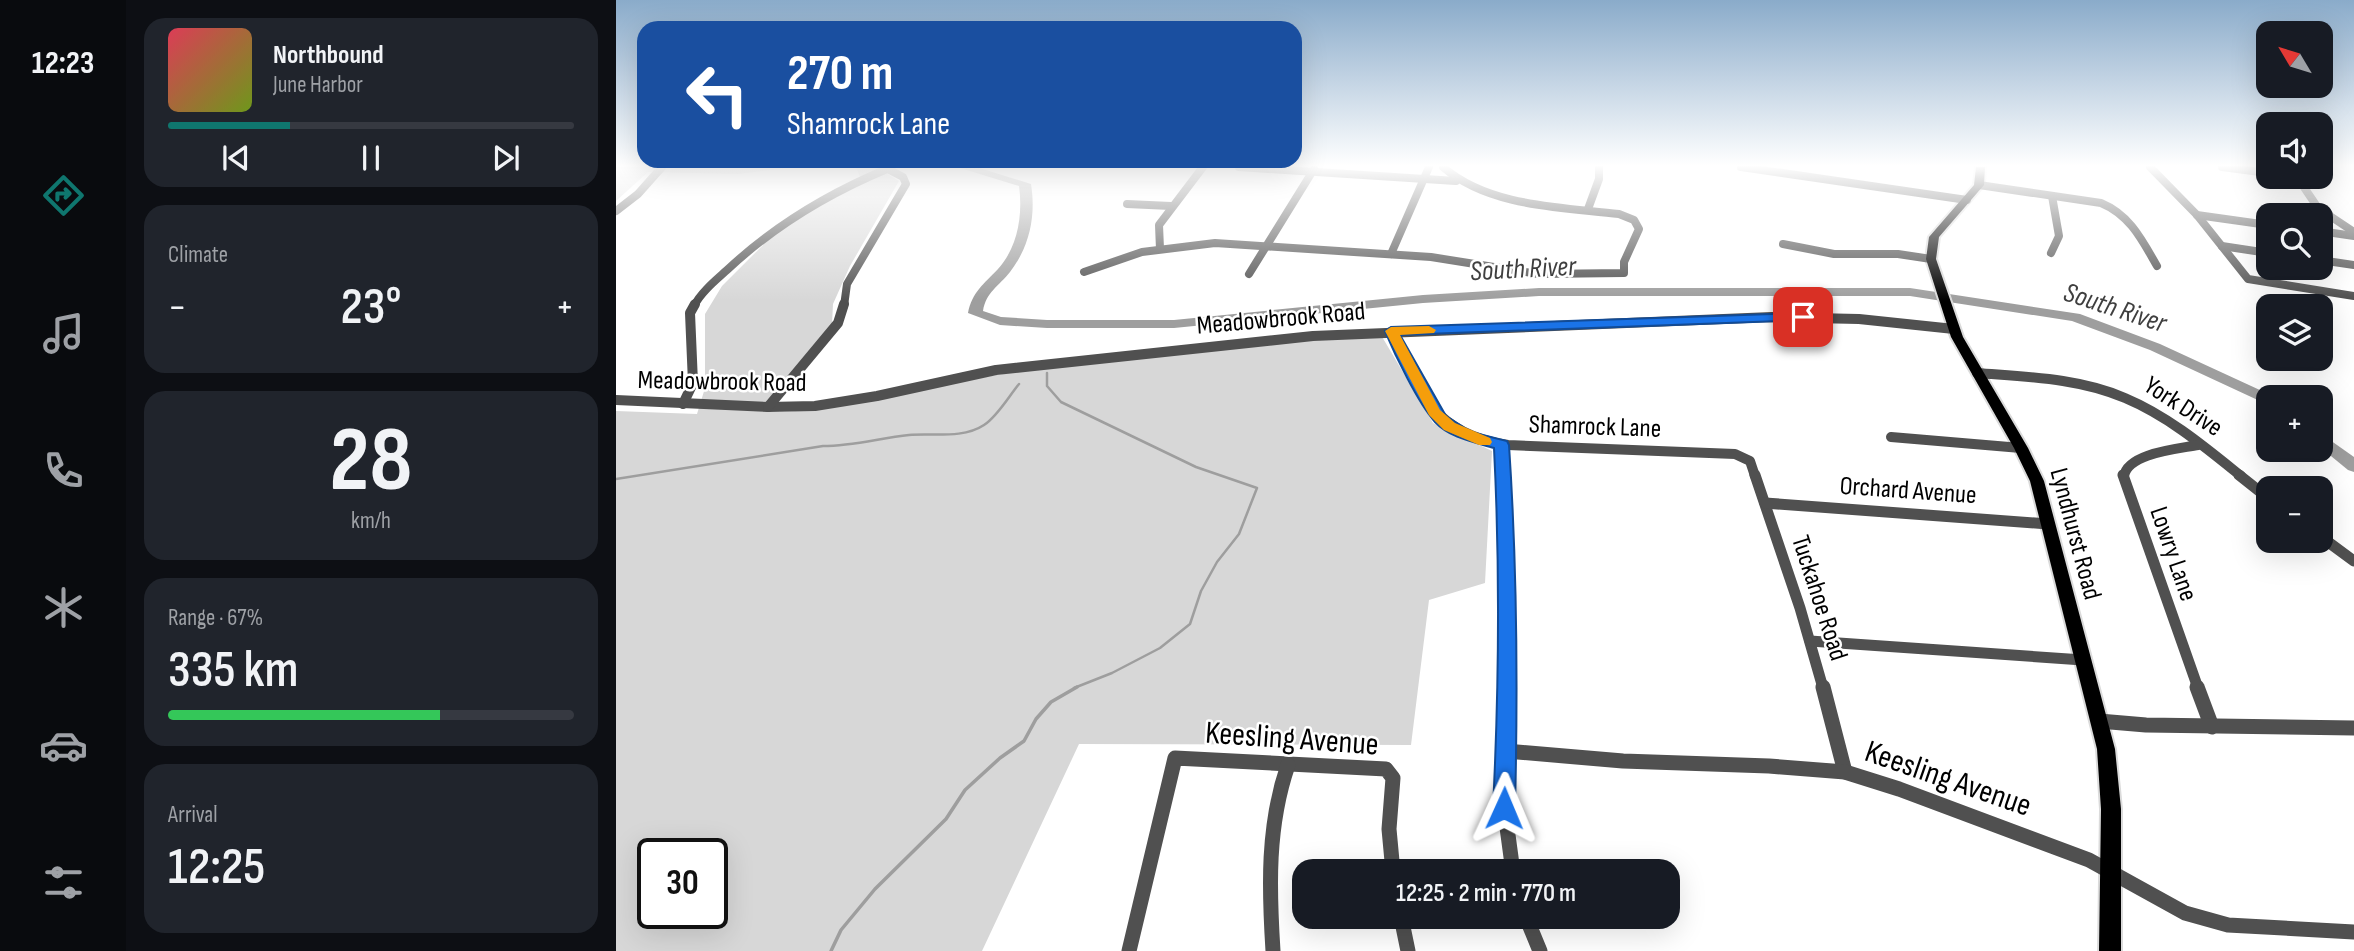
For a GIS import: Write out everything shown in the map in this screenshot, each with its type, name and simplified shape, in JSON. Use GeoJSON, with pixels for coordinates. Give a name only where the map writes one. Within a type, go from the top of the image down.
{"type":"FeatureCollection","features":[{"type":"Feature","properties":{"kind":"main road"},"geometry":{"type":"LineString","coordinates":[[1931,259],[1934,237],[1957,211]]}},
{"type":"Feature","properties":{"kind":"main road","name":"Lyndhurst Road"},"geometry":{"type":"LineString","coordinates":[[1931,259],[1954,330],[2037,481],[2099,721],[2110,777],[2110,951]]}},
{"type":"Feature","properties":{"kind":"street"},"geometry":{"type":"LineString","coordinates":[[683,404],[693,383],[690,313],[697,300],[771,231],[799,211]]}},
{"type":"Feature","properties":{"kind":"street"},"geometry":{"type":"LineString","coordinates":[[768,407],[838,323],[847,284],[890,211]]}},
{"type":"Feature","properties":{"kind":"street"},"geometry":{"type":"LineString","coordinates":[[1160,248],[1159,226],[1168,211]]}},
{"type":"Feature","properties":{"kind":"street"},"geometry":{"type":"LineString","coordinates":[[1249,274],[1287,211]]}},
{"type":"Feature","properties":{"kind":"street"},"geometry":{"type":"LineString","coordinates":[[1391,254],[1410,211]]}},
{"type":"Feature","properties":{"kind":"street"},"geometry":{"type":"LineString","coordinates":[[1084,272],[1160,248],[1215,243],[1454,260],[1538,274],[1625,274],[1624,262],[1639,225],[1623,215],[1602,211]]}},
{"type":"Feature","properties":{"kind":"street"},"geometry":{"type":"LineString","coordinates":[[2050,253],[2059,236],[2055,211]]}},
{"type":"Feature","properties":{"kind":"street"},"geometry":{"type":"LineString","coordinates":[[2120,211],[2157,266]]}},
{"type":"Feature","properties":{"kind":"street"},"geometry":{"type":"LineString","coordinates":[[2193,211],[2244,276],[2252,281],[2354,296]]}},
{"type":"Feature","properties":{"kind":"street"},"geometry":{"type":"LineString","coordinates":[[2323,211],[2354,234]]}},
{"type":"Feature","properties":{"kind":"street"},"geometry":{"type":"LineString","coordinates":[[2197,215],[2256,223]]}},
{"type":"Feature","properties":{"kind":"street"},"geometry":{"type":"LineString","coordinates":[[2333,233],[2354,234]]}},
{"type":"Feature","properties":{"kind":"street"},"geometry":{"type":"LineString","coordinates":[[1783,244],[1834,254],[1898,254],[1931,259]]}},
{"type":"Feature","properties":{"kind":"street"},"geometry":{"type":"LineString","coordinates":[[2222,246],[2256,251]]}},
{"type":"Feature","properties":{"kind":"street"},"geometry":{"type":"LineString","coordinates":[[2333,262],[2354,265]]}},
{"type":"Feature","properties":{"kind":"street","name":"Meadowbrook Road"},"geometry":{"type":"LineString","coordinates":[[616,400],[768,407],[815,406],[851,401],[969,375],[1041,365],[1272,339],[1391,331],[1772,317],[1859,319],[1954,330]]}},
{"type":"Feature","properties":{"kind":"street","name":"Shamrock Lane"},"geometry":{"type":"LineString","coordinates":[[1391,331],[1441,419],[1466,435],[1502,445],[1729,453]]}},
{"type":"Feature","properties":{"kind":"street","name":"York Drive"},"geometry":{"type":"LineString","coordinates":[[1977,373],[2067,382],[2112,393],[2153,412],[2256,489]]}},
{"type":"Feature","properties":{"kind":"street"},"geometry":{"type":"LineString","coordinates":[[1891,437],[2021,448]]}},
{"type":"Feature","properties":{"kind":"street","name":"Lowry Lane"},"geometry":{"type":"LineString","coordinates":[[2198,444],[2135,460],[2125,467],[2123,474],[2166,604],[2212,727]]}},
{"type":"Feature","properties":{"kind":"street"},"geometry":{"type":"LineString","coordinates":[[1502,445],[1505,505],[1505,827],[1511,859]]}},
{"type":"Feature","properties":{"kind":"street","name":"Tuckahoe Road"},"geometry":{"type":"LineString","coordinates":[[1729,453],[1741,455],[1750,461],[1765,502],[1810,641],[1845,772]]}},
{"type":"Feature","properties":{"kind":"street","name":"Orchard Avenue"},"geometry":{"type":"LineString","coordinates":[[1765,502],[2048,524]]}},
{"type":"Feature","properties":{"kind":"street"},"geometry":{"type":"LineString","coordinates":[[2333,546],[2354,561]]}},
{"type":"Feature","properties":{"kind":"street"},"geometry":{"type":"LineString","coordinates":[[1810,641],[2083,660]]}},
{"type":"Feature","properties":{"kind":"street"},"geometry":{"type":"LineString","coordinates":[[2099,721],[2212,727],[2354,728]]}},
{"type":"Feature","properties":{"kind":"street","name":"Keesling Avenue"},"geometry":{"type":"LineString","coordinates":[[1506,751],[1623,761],[1783,766],[1845,772],[1899,789],[2089,860],[2162,902],[2209,921],[2228,925],[2354,932]]}},
{"type":"Feature","properties":{"kind":"street","name":"Keesling Avenue"},"geometry":{"type":"LineString","coordinates":[[1129,951],[1175,758],[1380,768],[1391,774],[1392,859]]}},
{"type":"Feature","properties":{"kind":"street"},"geometry":{"type":"LineString","coordinates":[[1273,951],[1273,840],[1279,793],[1288,765]]}},
{"type":"Feature","properties":{"kind":"street"},"geometry":{"type":"LineString","coordinates":[[1403,929],[1408,951]]}},
{"type":"Feature","properties":{"kind":"street"},"geometry":{"type":"LineString","coordinates":[[1531,929],[1540,951]]}},
{"type":"Feature","properties":{"kind":"shaded area"},"geometry":{"type":"Polygon","coordinates":[[[808,211],[881,211],[850,266],[833,304],[832,324],[769,399],[769,412],[862,403],[984,377],[1060,366],[1381,335],[1433,423],[1492,451],[1485,583],[1429,600],[1411,745],[1079,744],[982,951],[616,951],[616,411],[697,414],[705,388],[705,314],[722,286],[769,239],[808,211]]]}},
{"type":"Feature","properties":{"kind":"waterway","name":"South River"},"geometry":{"type":"LineString","coordinates":[[1027,211],[1017,250],[1005,269],[982,292],[975,313],[1000,321],[1047,324],[1174,324],[1423,299],[1539,292],[1910,292],[2075,317],[2155,347],[2256,393]]}},
{"type":"Feature","properties":{"kind":"waterway"},"geometry":{"type":"LineString","coordinates":[[1047,373],[1047,386],[1061,402],[1196,467],[1257,488],[1239,534],[1217,562],[1201,591],[1190,624],[1160,648],[1112,673],[1074,688]]}},
{"type":"Feature","properties":{"kind":"waterway"},"geometry":{"type":"LineString","coordinates":[[616,479],[823,446],[909,435],[967,432],[989,421],[1019,384]]}},
{"type":"Feature","properties":{"kind":"waterway","name":"South River"},"geometry":{"type":"LineString","coordinates":[[2333,449],[2354,466]]}},
{"type":"Feature","properties":{"kind":"waterway"},"geometry":{"type":"LineString","coordinates":[[831,951],[841,930],[875,889],[946,819],[965,790],[1000,758],[1024,741],[1036,719],[1051,702],[1077,687]]}},
{"type":"Feature","properties":{"kind":"slow traffic"},"geometry":{"type":"LineString","coordinates":[[1429,330],[1391,331],[1434,412],[1449,426],[1484,442]]}},
{"type":"Feature","properties":{"kind":"route"},"geometry":{"type":"LineString","coordinates":[[1504,808],[1505,505],[1502,445],[1466,435],[1449,426],[1434,412],[1391,331],[1803,317]]}}]}
